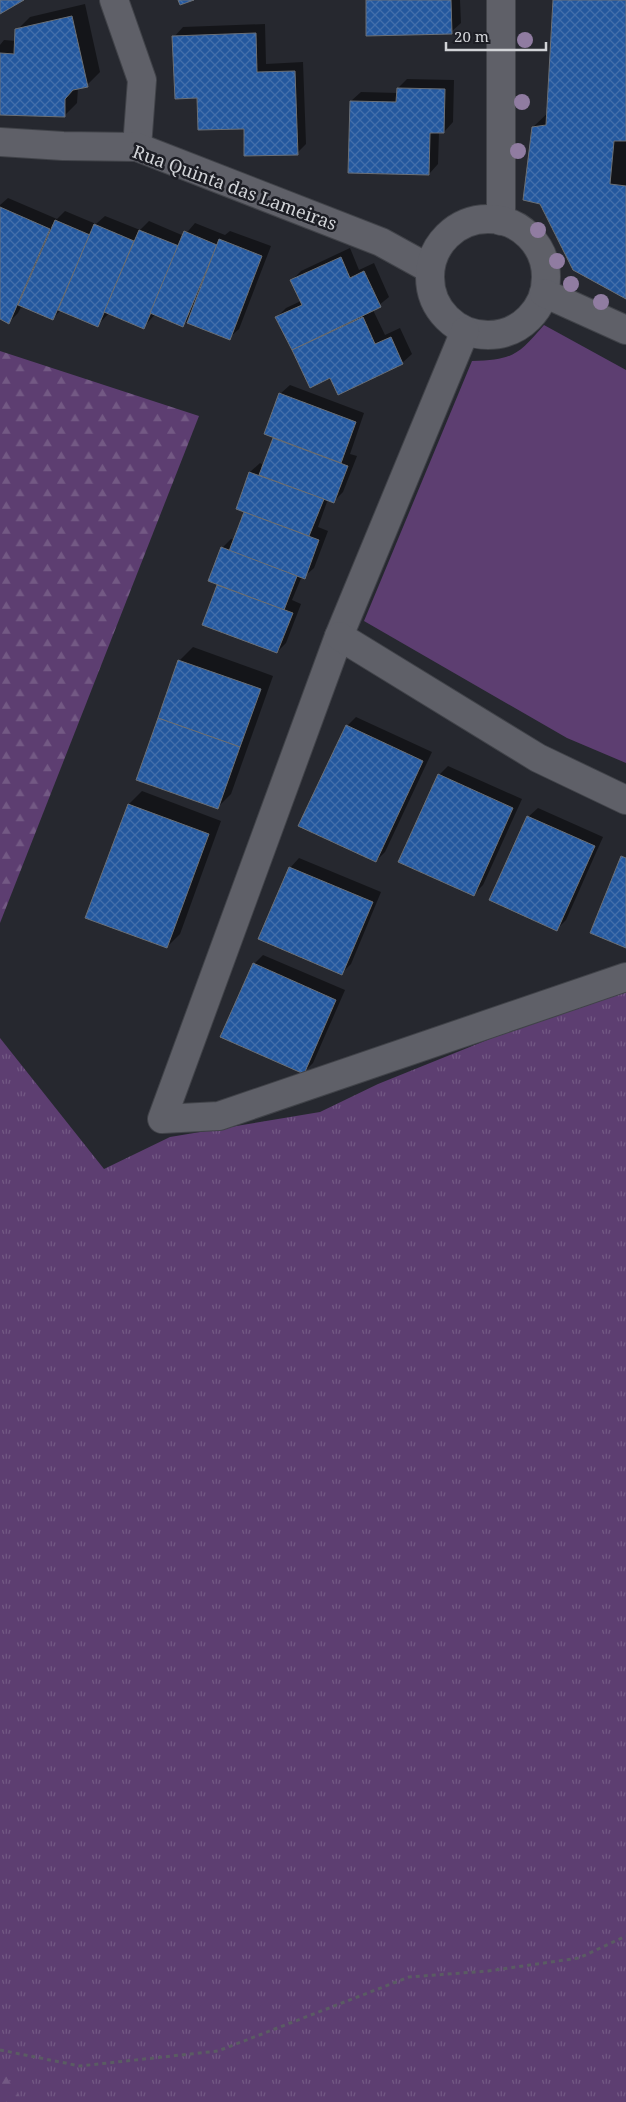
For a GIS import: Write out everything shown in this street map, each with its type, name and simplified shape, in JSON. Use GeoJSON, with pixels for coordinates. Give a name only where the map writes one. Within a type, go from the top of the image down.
{"type":"FeatureCollection","features":[{"type":"Feature","properties":{"kind":"street"},"geometry":{"type":"LineString","coordinates":[[114,0],[142,80],[137,147]]}},
{"type":"Feature","properties":{"kind":"street"},"geometry":{"type":"LineString","coordinates":[[501,0],[501,221]]}},
{"type":"Feature","properties":{"kind":"street","name":"Rua Quinta das Lameiras"},"geometry":{"type":"LineString","coordinates":[[0,142],[63,146],[137,147],[381,242],[430,269]]}},
{"type":"Feature","properties":{"kind":"street"},"geometry":{"type":"LineString","coordinates":[[485,219],[501,221],[518,228],[533,240],[542,256],[546,274],[544,293],[535,311],[522,325],[504,334],[485,336],[465,331],[449,321],[437,306],[431,288],[430,269],[435,253],[443,240],[455,229],[469,222],[485,219]]}},
{"type":"Feature","properties":{"kind":"street"},"geometry":{"type":"LineString","coordinates":[[544,293],[626,330]]}},
{"type":"Feature","properties":{"kind":"street"},"geometry":{"type":"LineString","coordinates":[[465,331],[339,636],[162,1119],[219,1116],[626,977]]}},
{"type":"Feature","properties":{"kind":"street"},"geometry":{"type":"LineString","coordinates":[[339,636],[538,758],[626,800]]}},
{"type":"Feature","properties":{"kind":"path"},"geometry":{"type":"LineString","coordinates":[[0,2050],[80,2066],[218,2051],[409,1977],[488,1971],[579,1958],[626,1936]]}},
{"type":"Feature","properties":{"kind":"green space"},"geometry":{"type":"Polygon","coordinates":[[[544,325],[626,370],[626,763],[567,738],[364,621],[472,361],[497,359],[514,354],[528,343],[544,325]]]}},
{"type":"Feature","properties":{"kind":"green space"},"geometry":{"type":"Polygon","coordinates":[[[0,351],[199,416],[0,923],[0,351]]]}},
{"type":"Feature","properties":{"kind":"green space"},"geometry":{"type":"Polygon","coordinates":[[[626,984],[626,2102],[0,2102],[0,1038],[104,1169],[170,1137],[320,1112],[378,1084],[626,984]]]}},
{"type":"Feature","properties":{"kind":"green space"},"geometry":{"type":"Polygon","coordinates":[[[0,2067],[20,2097],[22,2102],[0,2102],[0,2067]]]}},
{"type":"Feature","properties":{"kind":"building"},"geometry":{"type":"Polygon","coordinates":[[[0,0],[24,0],[0,14],[0,0]]]}},
{"type":"Feature","properties":{"kind":"building"},"geometry":{"type":"Polygon","coordinates":[[[178,0],[194,0],[180,5],[178,0]]]}},
{"type":"Feature","properties":{"kind":"building"},"geometry":{"type":"Polygon","coordinates":[[[366,0],[451,0],[452,34],[366,36],[366,0]]]}},
{"type":"Feature","properties":{"kind":"building"},"geometry":{"type":"Polygon","coordinates":[[[553,0],[626,0],[626,141],[614,141],[610,184],[626,186],[626,299],[573,270],[540,204],[523,200],[532,127],[546,125],[553,0]]]}},
{"type":"Feature","properties":{"kind":"building"},"geometry":{"type":"Polygon","coordinates":[[[72,16],[88,87],[73,90],[65,99],[65,117],[0,115],[0,53],[14,54],[15,29],[72,16]]]}},
{"type":"Feature","properties":{"kind":"building"},"geometry":{"type":"Polygon","coordinates":[[[256,33],[257,72],[295,71],[298,155],[244,156],[244,129],[198,130],[197,98],[175,99],[172,36],[256,33]]]}},
{"type":"Feature","properties":{"kind":"building"},"geometry":{"type":"Polygon","coordinates":[[[397,88],[445,89],[444,133],[430,133],[429,175],[348,173],[350,101],[396,102],[397,88]]]}},
{"type":"Feature","properties":{"kind":"building"},"geometry":{"type":"Polygon","coordinates":[[[0,207],[50,229],[9,324],[0,319],[0,207]]]}},
{"type":"Feature","properties":{"kind":"building"},"geometry":{"type":"Polygon","coordinates":[[[55,220],[90,235],[53,320],[18,305],[55,220]]]}},
{"type":"Feature","properties":{"kind":"building"},"geometry":{"type":"Polygon","coordinates":[[[94,224],[134,241],[98,327],[58,310],[94,224]]]}},
{"type":"Feature","properties":{"kind":"building"},"geometry":{"type":"Polygon","coordinates":[[[139,230],[179,246],[144,329],[104,312],[139,230]]]}},
{"type":"Feature","properties":{"kind":"building"},"geometry":{"type":"Polygon","coordinates":[[[184,231],[217,245],[183,327],[150,313],[184,231]]]}},
{"type":"Feature","properties":{"kind":"building"},"geometry":{"type":"Polygon","coordinates":[[[219,239],[262,256],[230,340],[187,323],[219,239]]]}},
{"type":"Feature","properties":{"kind":"building"},"geometry":{"type":"Polygon","coordinates":[[[341,257],[350,278],[364,271],[381,307],[292,350],[275,317],[302,305],[290,280],[341,257]]]}},
{"type":"Feature","properties":{"kind":"building"},"geometry":{"type":"Polygon","coordinates":[[[363,317],[375,344],[391,337],[403,364],[338,395],[330,378],[310,388],[292,350],[363,317]]]}},
{"type":"Feature","properties":{"kind":"building"},"geometry":{"type":"Polygon","coordinates":[[[279,393],[356,422],[341,463],[264,434],[279,393]]]}},
{"type":"Feature","properties":{"kind":"building"},"geometry":{"type":"Polygon","coordinates":[[[273,438],[348,466],[334,503],[259,475],[273,438]]]}},
{"type":"Feature","properties":{"kind":"building"},"geometry":{"type":"Polygon","coordinates":[[[249,472],[324,499],[309,536],[236,509],[249,472]]]}},
{"type":"Feature","properties":{"kind":"building"},"geometry":{"type":"Polygon","coordinates":[[[244,512],[319,540],[305,579],[229,551],[244,512]]]}},
{"type":"Feature","properties":{"kind":"building"},"geometry":{"type":"Polygon","coordinates":[[[221,547],[297,576],[284,610],[208,581],[221,547]]]}},
{"type":"Feature","properties":{"kind":"building"},"geometry":{"type":"Polygon","coordinates":[[[217,585],[293,613],[277,653],[202,625],[217,585]]]}},
{"type":"Feature","properties":{"kind":"building"},"geometry":{"type":"Polygon","coordinates":[[[178,660],[261,689],[240,747],[158,718],[178,660]]]}},
{"type":"Feature","properties":{"kind":"building"},"geometry":{"type":"Polygon","coordinates":[[[158,718],[240,747],[218,809],[136,780],[158,718]]]}},
{"type":"Feature","properties":{"kind":"building"},"geometry":{"type":"Polygon","coordinates":[[[346,725],[423,761],[376,862],[298,826],[346,725]]]}},
{"type":"Feature","properties":{"kind":"building"},"geometry":{"type":"Polygon","coordinates":[[[438,774],[513,808],[474,896],[398,862],[438,774]]]}},
{"type":"Feature","properties":{"kind":"building"},"geometry":{"type":"Polygon","coordinates":[[[128,804],[209,834],[167,948],[85,918],[128,804]]]}},
{"type":"Feature","properties":{"kind":"building"},"geometry":{"type":"Polygon","coordinates":[[[527,816],[595,846],[557,931],[489,900],[527,816]]]}},
{"type":"Feature","properties":{"kind":"building"},"geometry":{"type":"Polygon","coordinates":[[[621,856],[626,858],[626,948],[590,933],[621,856]]]}},
{"type":"Feature","properties":{"kind":"building"},"geometry":{"type":"Polygon","coordinates":[[[289,867],[373,902],[342,975],[258,939],[289,867]]]}},
{"type":"Feature","properties":{"kind":"building"},"geometry":{"type":"Polygon","coordinates":[[[253,963],[336,1000],[304,1074],[220,1037],[253,963]]]}}]}
